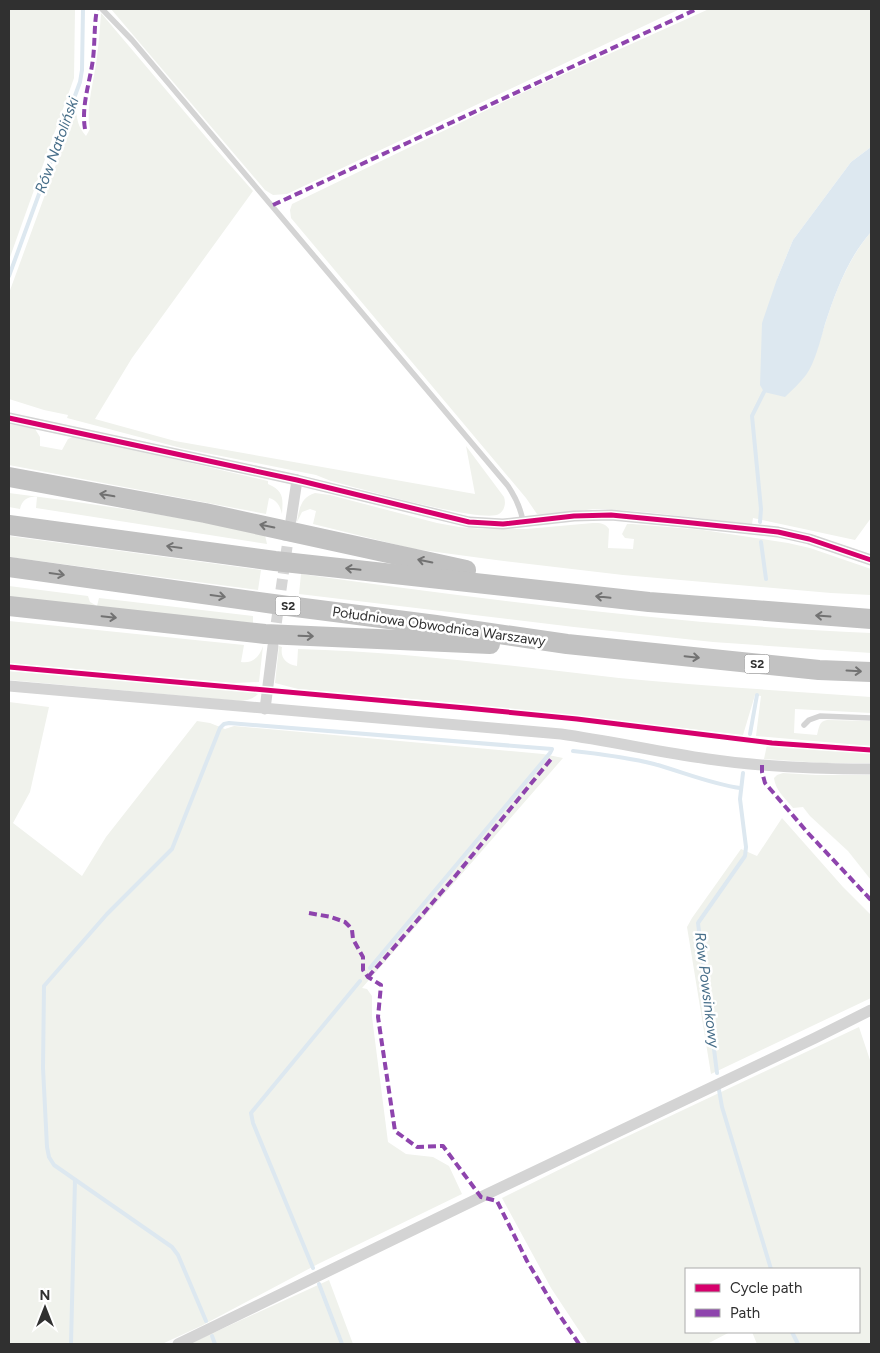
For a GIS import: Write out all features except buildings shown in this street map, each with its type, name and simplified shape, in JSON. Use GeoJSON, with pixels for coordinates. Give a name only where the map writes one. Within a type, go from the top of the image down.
{"type":"FeatureCollection","features":[{"type":"Feature","properties":{"kind":"highway"},"geometry":{"type":"LineString","coordinates":[[9,477],[214,515],[558,592]]}},
{"type":"Feature","properties":{"kind":"highway"},"geometry":{"type":"LineString","coordinates":[[9,526],[275,561],[558,592],[693,606],[871,619]]}},
{"type":"Feature","properties":{"kind":"highway","name":"Południowa Obwodnica Warszawy"},"geometry":{"type":"LineString","coordinates":[[9,568],[567,644],[819,670],[871,672]]}},
{"type":"Feature","properties":{"kind":"highway"},"geometry":{"type":"LineString","coordinates":[[9,606],[283,635],[484,644],[567,644]]}},
{"type":"Feature","properties":{"kind":"street"},"geometry":{"type":"LineString","coordinates":[[9,418],[297,480],[469,522],[503,524],[574,516],[611,515],[778,532],[809,539],[871,560]]}},
{"type":"Feature","properties":{"kind":"street"},"geometry":{"type":"LineString","coordinates":[[291,520],[297,480]]}},
{"type":"Feature","properties":{"kind":"street"},"geometry":{"type":"LineString","coordinates":[[266,709],[273,646]]}},
{"type":"Feature","properties":{"kind":"street"},"geometry":{"type":"LineString","coordinates":[[9,686],[561,734],[708,759],[762,766],[871,768]]}},
{"type":"Feature","properties":{"kind":"street"},"geometry":{"type":"LineString","coordinates":[[178,1344],[871,1010]]}},
{"type":"Feature","properties":{"kind":"lane"},"geometry":{"type":"LineString","coordinates":[[102,9],[132,40],[508,486],[522,512],[523,522]]}},
{"type":"Feature","properties":{"kind":"lane"},"geometry":{"type":"LineString","coordinates":[[804,725],[809,720],[820,716],[871,718]]}},
{"type":"Feature","properties":{"kind":"shaded area"},"geometry":{"type":"Polygon","coordinates":[[[9,9],[75,9],[74,78],[9,260],[9,9]]]}},
{"type":"Feature","properties":{"kind":"shaded area"},"geometry":{"type":"Polygon","coordinates":[[[111,9],[680,9],[287,194],[273,195],[265,190],[111,9]]]}},
{"type":"Feature","properties":{"kind":"shaded area"},"geometry":{"type":"Polygon","coordinates":[[[709,9],[871,9],[871,147],[851,162],[793,240],[777,279],[817,350],[838,288],[852,259],[871,232],[871,518],[855,540],[753,518],[752,524],[656,513],[599,509],[545,515],[537,514],[526,498],[291,218],[290,210],[292,204],[522,93],[709,9]]]}},
{"type":"Feature","properties":{"kind":"shaded area"},"geometry":{"type":"Polygon","coordinates":[[[101,13],[253,191],[132,358],[95,419],[175,441],[475,494],[466,446],[504,497],[503,510],[499,514],[488,516],[445,510],[331,481],[316,475],[181,448],[67,418],[68,415],[9,399],[9,293],[76,110],[79,124],[86,136],[90,129],[89,103],[98,51],[101,13]]]}},
{"type":"Feature","properties":{"kind":"shaded area"},"geometry":{"type":"Polygon","coordinates":[[[871,147],[871,232],[849,264],[838,287],[815,357],[806,375],[785,397],[764,392],[760,385],[762,323],[793,240],[851,162],[871,147]]]}},
{"type":"Feature","properties":{"kind":"shaded area"},"geometry":{"type":"Polygon","coordinates":[[[9,424],[35,429],[40,437],[40,446],[62,450],[68,439],[75,436],[268,481],[268,484],[280,492],[282,514],[278,504],[269,498],[266,514],[9,465],[9,424]]]}},
{"type":"Feature","properties":{"kind":"shaded area"},"geometry":{"type":"Polygon","coordinates":[[[9,493],[137,511],[233,528],[265,535],[267,544],[36,508],[37,497],[26,499],[20,509],[9,507],[9,493]]]}},
{"type":"Feature","properties":{"kind":"shaded area"},"geometry":{"type":"Polygon","coordinates":[[[315,493],[330,495],[459,527],[526,529],[600,523],[609,529],[608,548],[633,549],[634,539],[625,538],[622,534],[627,524],[703,530],[788,543],[810,548],[871,569],[871,595],[623,575],[414,549],[313,524],[316,511],[310,509],[302,512],[297,522],[300,508],[304,501],[315,493]]]}},
{"type":"Feature","properties":{"kind":"shaded area"},"geometry":{"type":"Polygon","coordinates":[[[9,536],[261,570],[258,590],[9,557],[9,536]]]}},
{"type":"Feature","properties":{"kind":"shaded area"},"geometry":{"type":"Polygon","coordinates":[[[301,574],[514,602],[657,618],[871,633],[871,653],[713,642],[299,594],[301,574]]]}},
{"type":"Feature","properties":{"kind":"shaded area"},"geometry":{"type":"Polygon","coordinates":[[[9,586],[88,596],[90,602],[97,606],[99,598],[253,616],[253,623],[9,598],[9,586]]]}},
{"type":"Feature","properties":{"kind":"shaded area"},"geometry":{"type":"Polygon","coordinates":[[[9,621],[244,645],[241,662],[249,662],[255,659],[263,646],[259,682],[234,683],[9,663],[9,621]]]}},
{"type":"Feature","properties":{"kind":"shaded area"},"geometry":{"type":"Polygon","coordinates":[[[279,646],[282,647],[282,654],[285,660],[297,666],[298,649],[379,653],[650,681],[871,697],[871,713],[795,709],[794,733],[817,735],[821,723],[827,720],[871,721],[871,746],[756,736],[761,696],[755,695],[743,735],[469,704],[298,689],[275,683],[279,646]]]}},
{"type":"Feature","properties":{"kind":"shaded area"},"geometry":{"type":"Polygon","coordinates":[[[9,671],[253,692],[258,694],[244,701],[239,701],[9,680],[9,671]]]}},
{"type":"Feature","properties":{"kind":"shaded area"},"geometry":{"type":"Polygon","coordinates":[[[9,702],[49,707],[30,792],[13,823],[82,876],[106,837],[197,721],[210,723],[225,729],[234,726],[543,754],[563,758],[362,988],[367,989],[372,996],[372,1017],[388,1142],[406,1154],[433,1157],[449,1166],[462,1194],[318,1264],[201,1326],[162,1344],[9,1344],[9,702]]]}},
{"type":"Feature","properties":{"kind":"shaded area"},"geometry":{"type":"Polygon","coordinates":[[[767,745],[871,753],[871,763],[821,763],[764,759],[767,745]]]}},
{"type":"Feature","properties":{"kind":"shaded area"},"geometry":{"type":"Polygon","coordinates":[[[783,773],[871,775],[871,880],[848,851],[810,816],[803,807],[793,808],[784,798],[776,786],[774,778],[783,773]]]}},
{"type":"Feature","properties":{"kind":"shaded area"},"geometry":{"type":"Polygon","coordinates":[[[782,818],[843,887],[871,915],[871,998],[711,1074],[687,927],[741,849],[757,856],[782,818]]]}},
{"type":"Feature","properties":{"kind":"shaded area"},"geometry":{"type":"Polygon","coordinates":[[[859,1027],[871,1063],[871,1344],[757,1344],[752,1333],[860,1333],[860,1268],[685,1268],[685,1333],[728,1333],[707,1344],[588,1344],[551,1288],[502,1198],[609,1145],[859,1027]]]}},
{"type":"Feature","properties":{"kind":"shaded area"},"geometry":{"type":"Polygon","coordinates":[[[329,1280],[353,1344],[189,1344],[202,1338],[329,1280]]]}},
{"type":"Feature","properties":{"kind":"waterway","name":"Rów Natoliński"},"geometry":{"type":"LineString","coordinates":[[9,276],[80,82],[82,70],[83,9]]}},
{"type":"Feature","properties":{"kind":"waterway","name":"Rów Powsinkowy"},"geometry":{"type":"LineString","coordinates":[[760,522],[761,509],[752,416],[764,392]]}},
{"type":"Feature","properties":{"kind":"waterway","name":"Rów Powsinkowy"},"geometry":{"type":"LineString","coordinates":[[761,542],[766,579]]}},
{"type":"Feature","properties":{"kind":"waterway","name":"Rów Powsinkowy"},"geometry":{"type":"LineString","coordinates":[[750,734],[757,695]]}},
{"type":"Feature","properties":{"kind":"waterway"},"geometry":{"type":"LineString","coordinates":[[206,1321],[178,1255],[172,1247],[54,1165],[49,1157],[43,1068],[44,986],[107,914],[172,849],[220,728],[224,724],[552,749],[370,968]]}},
{"type":"Feature","properties":{"kind":"waterway"},"geometry":{"type":"LineString","coordinates":[[573,751],[644,762],[708,781],[740,788]]}},
{"type":"Feature","properties":{"kind":"waterway","name":"Rów Powsinkowy"},"geometry":{"type":"LineString","coordinates":[[717,1073],[698,923],[745,856],[746,847],[740,799],[743,773]]}},
{"type":"Feature","properties":{"kind":"waterway"},"geometry":{"type":"LineString","coordinates":[[313,1268],[253,1123],[251,1113],[360,981]]}},
{"type":"Feature","properties":{"kind":"waterway","name":"Rów Powsinkowy"},"geometry":{"type":"LineString","coordinates":[[719,1090],[722,1107],[771,1268]]}},
{"type":"Feature","properties":{"kind":"waterway"},"geometry":{"type":"LineString","coordinates":[[71,1344],[75,1180]]}},
{"type":"Feature","properties":{"kind":"waterway"},"geometry":{"type":"LineString","coordinates":[[319,1284],[342,1344]]}},
{"type":"Feature","properties":{"kind":"waterway","name":"Rów Powsinkowy"},"geometry":{"type":"LineString","coordinates":[[792,1333],[798,1344]]}},
{"type":"Feature","properties":{"kind":"waterway"},"geometry":{"type":"LineString","coordinates":[[212,1336],[215,1344]]}},
{"type":"Feature","properties":{"kind":"tunnel"},"geometry":{"type":"LineString","coordinates":[[274,639],[290,526]]}},
{"type":"Feature","properties":{"kind":"marked path"},"geometry":{"type":"LineString","coordinates":[[85,129],[84,112],[93,59],[97,9]]}},
{"type":"Feature","properties":{"kind":"marked path"},"geometry":{"type":"LineString","coordinates":[[273,205],[697,9]]}},
{"type":"Feature","properties":{"kind":"marked path"},"geometry":{"type":"LineString","coordinates":[[368,977],[452,880],[552,758]]}},
{"type":"Feature","properties":{"kind":"marked path"},"geometry":{"type":"LineString","coordinates":[[762,765],[765,783],[808,833],[871,900]]}},
{"type":"Feature","properties":{"kind":"marked path"},"geometry":{"type":"LineString","coordinates":[[309,913],[345,922],[352,930],[353,939],[363,957],[363,970],[368,977],[381,985],[378,1017],[395,1131],[417,1147],[443,1146],[481,1197],[497,1201],[527,1261],[579,1344]]}},
{"type":"Feature","properties":{"kind":"cycle path"},"geometry":{"type":"LineString","coordinates":[[9,418],[297,480],[469,522],[503,524],[574,516],[611,515],[778,532],[809,539],[871,560]]}},
{"type":"Feature","properties":{"kind":"cycle path"},"geometry":{"type":"LineString","coordinates":[[9,667],[466,708],[577,719],[772,743],[871,750]]}}]}
